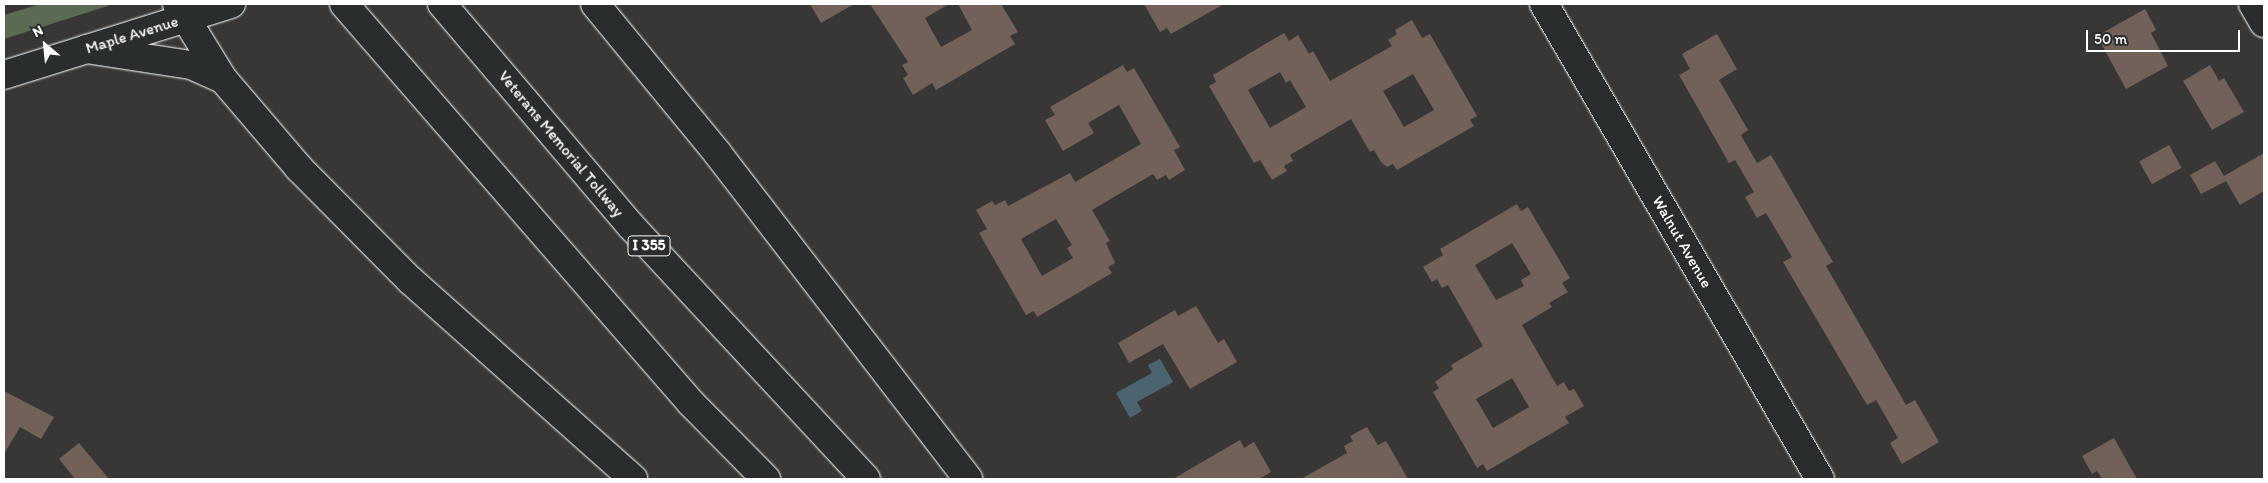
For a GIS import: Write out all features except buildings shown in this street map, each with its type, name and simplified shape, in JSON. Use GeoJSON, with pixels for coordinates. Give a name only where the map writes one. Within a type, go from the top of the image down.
{"type":"FeatureCollection","features":[{"type":"Feature","properties":{"kind":"main road","name":"Maple Avenue"},"geometry":{"type":"LineString","coordinates":[[4,75],[86,50],[183,11],[231,4]]}},
{"type":"Feature","properties":{"kind":"main road"},"geometry":{"type":"LineString","coordinates":[[344,4],[691,403],[766,479]]}},
{"type":"Feature","properties":{"kind":"main road","name":"Veterans Memorial Tollway"},"geometry":{"type":"LineString","coordinates":[[442,4],[631,226],[866,479]]}},
{"type":"Feature","properties":{"kind":"main road","name":"Walnut Avenue"},"geometry":{"type":"LineString","coordinates":[[1544,4],[1820,479]]}},
{"type":"Feature","properties":{"kind":"main road"},"geometry":{"type":"LineString","coordinates":[[2253,4],[2264,24]]}},
{"type":"Feature","properties":{"kind":"main road"},"geometry":{"type":"LineString","coordinates":[[600,8],[718,154],[968,479]]}},
{"type":"Feature","properties":{"kind":"main road"},"geometry":{"type":"LineString","coordinates":[[183,11],[223,79],[299,168],[410,280],[633,479]]}},
{"type":"Feature","properties":{"kind":"main road"},"geometry":{"type":"LineString","coordinates":[[86,50],[191,65],[223,79]]}},
{"type":"Feature","properties":{"kind":"green space"},"geometry":{"type":"Polygon","coordinates":[[[40,4],[114,4],[4,39],[4,15],[40,4]]]}},
{"type":"Feature","properties":{"kind":"water"},"geometry":{"type":"Polygon","coordinates":[[[1160,359],[1173,382],[1137,402],[1142,411],[1130,418],[1116,393],[1152,373],[1148,365],[1160,359]]]}}]}
